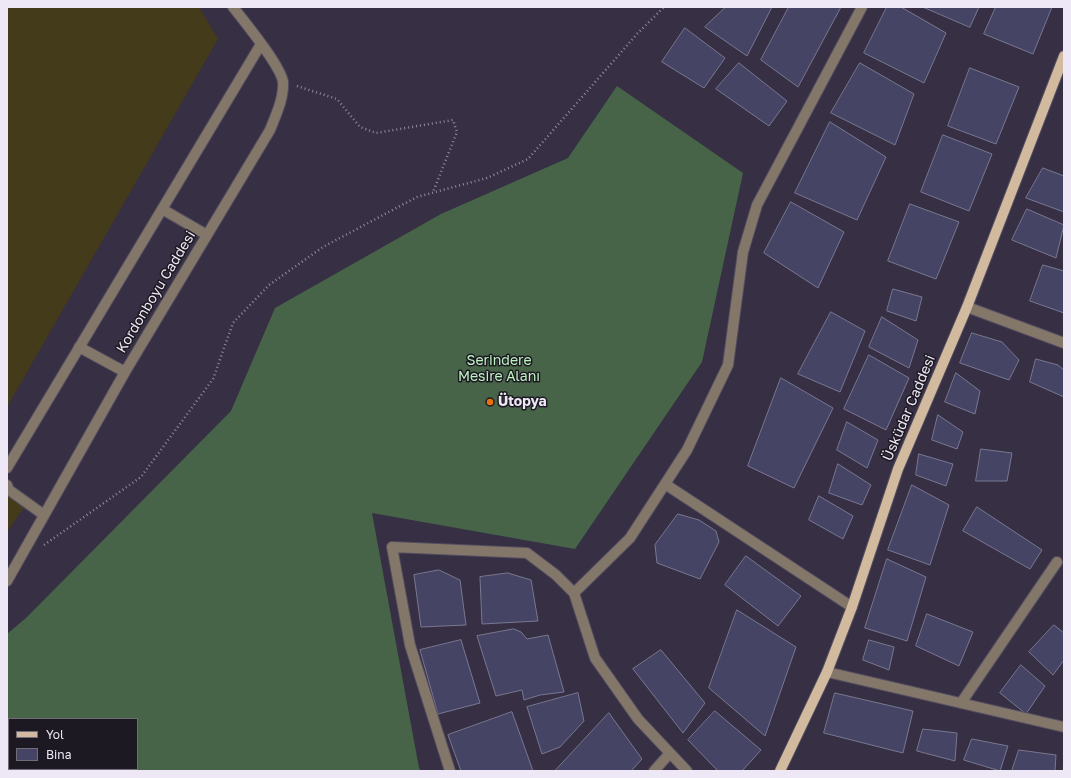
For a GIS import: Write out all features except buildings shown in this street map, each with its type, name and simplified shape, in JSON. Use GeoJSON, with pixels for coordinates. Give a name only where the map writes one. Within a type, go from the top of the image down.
{"type":"FeatureCollection","features":[{"type":"Feature","properties":{"kind":"main road","name":"Üsküdar Caddesi"},"geometry":{"type":"LineString","coordinates":[[780,771],[827,672],[852,607],[898,469],[967,307],[1064,56]]}},
{"type":"Feature","properties":{"kind":"street"},"geometry":{"type":"LineString","coordinates":[[233,7],[275,64],[283,81]]}},
{"type":"Feature","properties":{"kind":"street"},"geometry":{"type":"LineString","coordinates":[[238,7],[241,18]]}},
{"type":"Feature","properties":{"kind":"street"},"geometry":{"type":"LineString","coordinates":[[574,593],[630,538],[687,450],[728,365],[743,252],[757,205],[862,7]]}},
{"type":"Feature","properties":{"kind":"street"},"geometry":{"type":"LineString","coordinates":[[7,468],[261,44]]}},
{"type":"Feature","properties":{"kind":"street","name":"Kordonboyu Caddesi"},"geometry":{"type":"LineString","coordinates":[[7,581],[125,372],[270,130],[278,113],[282,96],[283,81]]}},
{"type":"Feature","properties":{"kind":"street"},"geometry":{"type":"LineString","coordinates":[[162,209],[207,235]]}},
{"type":"Feature","properties":{"kind":"street"},"geometry":{"type":"LineString","coordinates":[[967,307],[1064,343]]}},
{"type":"Feature","properties":{"kind":"street"},"geometry":{"type":"LineString","coordinates":[[79,348],[125,372]]}},
{"type":"Feature","properties":{"kind":"street"},"geometry":{"type":"LineString","coordinates":[[665,484],[852,607]]}},
{"type":"Feature","properties":{"kind":"street"},"geometry":{"type":"LineString","coordinates":[[7,485],[9,490],[44,515]]}},
{"type":"Feature","properties":{"kind":"street"},"geometry":{"type":"LineString","coordinates":[[450,771],[410,645],[392,546],[527,553],[556,575],[574,593],[595,658],[638,719],[687,771]]}},
{"type":"Feature","properties":{"kind":"street"},"geometry":{"type":"LineString","coordinates":[[961,703],[1057,562]]}},
{"type":"Feature","properties":{"kind":"street"},"geometry":{"type":"LineString","coordinates":[[827,672],[1064,727]]}},
{"type":"Feature","properties":{"kind":"street"},"geometry":{"type":"LineString","coordinates":[[654,771],[670,753]]}},
{"type":"Feature","properties":{"kind":"path"},"geometry":{"type":"LineString","coordinates":[[41,547],[141,477],[213,379],[233,323],[269,285],[323,247],[417,197],[487,178],[528,159],[637,34],[664,7]]}},
{"type":"Feature","properties":{"kind":"path"},"geometry":{"type":"LineString","coordinates":[[283,81],[337,99],[360,127],[376,133],[453,120],[457,132],[433,193]]}},
{"type":"Feature","properties":{"kind":"green space","name":"Serindere Mesire Alanı"},"geometry":{"type":"Polygon","coordinates":[[[617,86],[743,173],[702,362],[575,549],[372,513],[419,768],[421,771],[7,771],[7,634],[26,618],[231,411],[275,308],[441,214],[568,158],[617,86]]]}},
{"type":"Feature","properties":{"kind":"sand"},"geometry":{"type":"Polygon","coordinates":[[[7,7],[199,7],[218,39],[7,407],[7,7]]]}},
{"type":"Feature","properties":{"kind":"sand"},"geometry":{"type":"Polygon","coordinates":[[[7,482],[29,500],[7,532],[7,482]]]}},
{"type":"Feature","properties":{"kind":"place","name":"Ütopya"},"geometry":{"type":"Point","coordinates":[490,402]}}]}
